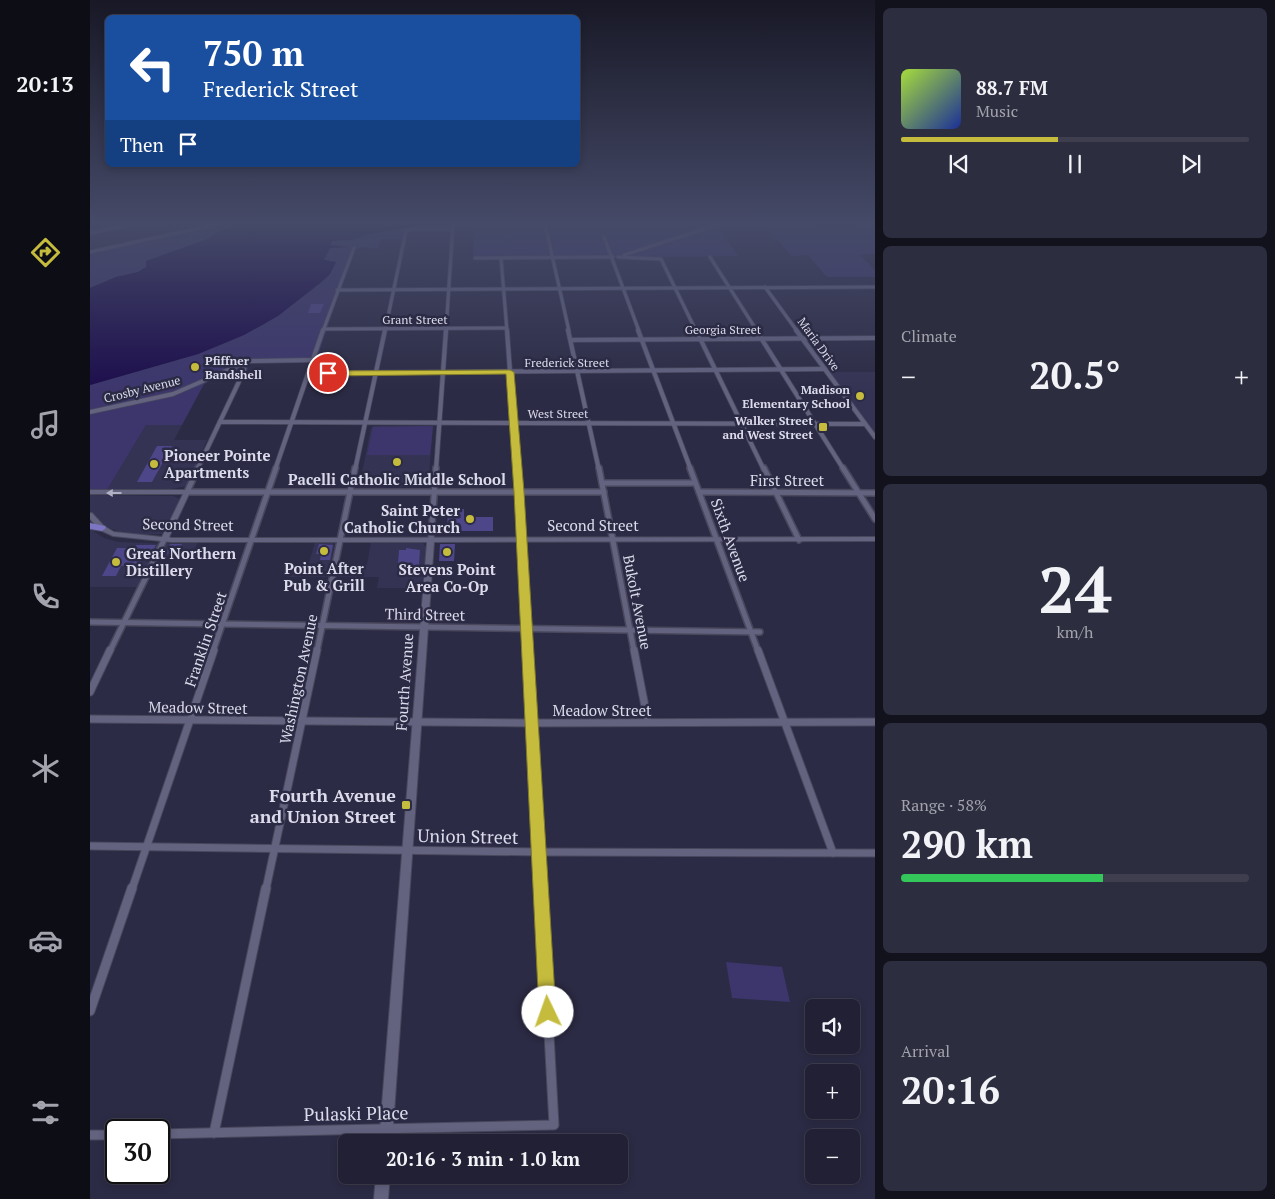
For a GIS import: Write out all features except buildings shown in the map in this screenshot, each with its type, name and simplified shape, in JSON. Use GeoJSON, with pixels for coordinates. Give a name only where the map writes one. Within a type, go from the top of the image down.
{"type":"FeatureCollection","features":[{"type":"Feature","properties":{"kind":"main road"},"geometry":{"type":"LineString","coordinates":[[90,526],[102,528]]}},
{"type":"Feature","properties":{"kind":"street","name":"Franklin Street"},"geometry":{"type":"LineString","coordinates":[[90,1011],[341,280]]}},
{"type":"Feature","properties":{"kind":"street","name":"Washington Avenue"},"geometry":{"type":"LineString","coordinates":[[214,1133],[395,280]]}},
{"type":"Feature","properties":{"kind":"street","name":"Fourth Avenue"},"geometry":{"type":"LineString","coordinates":[[387,1134],[449,280]]}},
{"type":"Feature","properties":{"kind":"street"},"geometry":{"type":"LineString","coordinates":[[502,280],[519,492],[538,852]]}},
{"type":"Feature","properties":{"kind":"street","name":"Bukolt Avenue"},"geometry":{"type":"LineString","coordinates":[[558,280],[604,492],[648,722]]}},
{"type":"Feature","properties":{"kind":"street","name":"Sixth Avenue"},"geometry":{"type":"LineString","coordinates":[[619,280],[833,853]]}},
{"type":"Feature","properties":{"kind":"street"},"geometry":{"type":"LineString","coordinates":[[671,280],[717,370],[799,540]]}},
{"type":"Feature","properties":{"kind":"street"},"geometry":{"type":"LineString","coordinates":[[725,280],[875,519]]}},
{"type":"Feature","properties":{"kind":"street","name":"Maria Drive"},"geometry":{"type":"LineString","coordinates":[[765,287],[875,437]]}},
{"type":"Feature","properties":{"kind":"street"},"geometry":{"type":"LineString","coordinates":[[337,290],[875,287]]}},
{"type":"Feature","properties":{"kind":"street","name":"Grant Street"},"geometry":{"type":"LineString","coordinates":[[324,329],[506,328]]}},
{"type":"Feature","properties":{"kind":"street","name":"Georgia Street"},"geometry":{"type":"LineString","coordinates":[[571,340],[875,338]]}},
{"type":"Feature","properties":{"kind":"street","name":"Crosby Avenue"},"geometry":{"type":"LineString","coordinates":[[90,412],[173,394],[200,384],[244,363],[257,360],[314,360]]}},
{"type":"Feature","properties":{"kind":"street"},"geometry":{"type":"LineString","coordinates":[[90,692],[244,371],[244,363]]}},
{"type":"Feature","properties":{"kind":"street","name":"Frederick Street"},"geometry":{"type":"LineString","coordinates":[[309,374],[826,370]]}},
{"type":"Feature","properties":{"kind":"street","name":"West Street"},"geometry":{"type":"LineString","coordinates":[[220,422],[865,424]]}},
{"type":"Feature","properties":{"kind":"street"},"geometry":{"type":"LineString","coordinates":[[602,483],[695,483]]}},
{"type":"Feature","properties":{"kind":"street"},"geometry":{"type":"LineString","coordinates":[[90,492],[604,492]]}},
{"type":"Feature","properties":{"kind":"street","name":"First Street"},"geometry":{"type":"LineString","coordinates":[[699,492],[875,493]]}},
{"type":"Feature","properties":{"kind":"street"},"geometry":{"type":"LineString","coordinates":[[90,515],[102,528]]}},
{"type":"Feature","properties":{"kind":"street","name":"Second Street"},"geometry":{"type":"LineString","coordinates":[[102,528],[114,534],[124,536],[165,538],[875,540]]}},
{"type":"Feature","properties":{"kind":"street","name":"Third Street"},"geometry":{"type":"LineString","coordinates":[[90,622],[760,632]]}},
{"type":"Feature","properties":{"kind":"street","name":"Meadow Street"},"geometry":{"type":"LineString","coordinates":[[90,719],[532,723],[875,722]]}},
{"type":"Feature","properties":{"kind":"street","name":"Union Street"},"geometry":{"type":"LineString","coordinates":[[90,846],[538,852],[875,853]]}},
{"type":"Feature","properties":{"kind":"street","name":"Pulaski Place"},"geometry":{"type":"LineString","coordinates":[[170,1134],[554,1125],[538,852]]}},
{"type":"Feature","properties":{"kind":"street"},"geometry":{"type":"LineString","coordinates":[[90,1135],[105,1135]]}},
{"type":"Feature","properties":{"kind":"street"},"geometry":{"type":"LineString","coordinates":[[381,1199],[382,1184]]}},
{"type":"Feature","properties":{"kind":"shaded area"},"geometry":{"type":"Polygon","coordinates":[[[90,280],[109,280],[90,288],[90,280]]]}},
{"type":"Feature","properties":{"kind":"shaded area"},"geometry":{"type":"Polygon","coordinates":[[[109,280],[323,280],[278,316],[244,335],[198,354],[90,385],[90,288],[109,280]]]}},
{"type":"Feature","properties":{"kind":"shaded area"},"geometry":{"type":"Polygon","coordinates":[[[323,280],[344,280],[316,361],[254,362],[250,364],[242,381],[209,381],[204,384],[182,425],[146,425],[107,490],[90,489],[90,385],[198,354],[230,341],[263,325],[323,280]]]}},
{"type":"Feature","properties":{"kind":"shaded area","name":"Madison Elementary School"},"geometry":{"type":"Polygon","coordinates":[[[827,372],[875,372],[875,438],[827,372]]]}},
{"type":"Feature","properties":{"kind":"shaded area"},"geometry":{"type":"Polygon","coordinates":[[[146,425],[182,425],[174,440],[207,440],[186,486],[172,489],[107,490],[146,425]]]}},
{"type":"Feature","properties":{"kind":"shaded area","name":"Pacelli Catholic Middle School"},"geometry":{"type":"Polygon","coordinates":[[[374,426],[433,426],[428,487],[359,488],[371,428],[374,426]]]}},
{"type":"Feature","properties":{"kind":"shaded area"},"geometry":{"type":"Polygon","coordinates":[[[433,426],[430,455],[367,455],[373,427],[433,426]]]}},
{"type":"Feature","properties":{"kind":"shaded area"},"geometry":{"type":"Polygon","coordinates":[[[90,495],[173,496],[180,499],[162,534],[139,535],[125,534],[107,527],[90,511],[90,495]]]}},
{"type":"Feature","properties":{"kind":"shaded area"},"geometry":{"type":"Polygon","coordinates":[[[90,529],[104,538],[118,542],[166,544],[198,542],[190,559],[151,558],[137,587],[90,587],[90,529]]]}},
{"type":"Feature","properties":{"kind":"shaded area"},"geometry":{"type":"Polygon","coordinates":[[[315,542],[334,543],[331,564],[340,565],[367,565],[371,542],[423,543],[426,548],[423,588],[377,588],[379,577],[287,577],[290,566],[308,566],[315,542]]]}},
{"type":"Feature","properties":{"kind":"shaded area"},"geometry":{"type":"Polygon","coordinates":[[[726,962],[782,967],[790,1002],[732,998],[726,962]]]}},
{"type":"Feature","properties":{"kind":"place","name":"Pfiffner Bandshell"},"geometry":{"type":"Point","coordinates":[195,367]}},
{"type":"Feature","properties":{"kind":"place","name":"Madison Elementary School"},"geometry":{"type":"Point","coordinates":[860,396]}},
{"type":"Feature","properties":{"kind":"place","name":"Walker Street and West Street"},"geometry":{"type":"Point","coordinates":[823,427]}},
{"type":"Feature","properties":{"kind":"place","name":"Pacelli Catholic Middle School"},"geometry":{"type":"Point","coordinates":[397,462]}},
{"type":"Feature","properties":{"kind":"place","name":"Pioneer Pointe Apartments"},"geometry":{"type":"Point","coordinates":[154,464]}},
{"type":"Feature","properties":{"kind":"place","name":"Saint Peter Catholic Church"},"geometry":{"type":"Point","coordinates":[470,519]}},
{"type":"Feature","properties":{"kind":"place","name":"Point After Pub & Grill"},"geometry":{"type":"Point","coordinates":[324,551]}},
{"type":"Feature","properties":{"kind":"place","name":"Stevens Point Area Co-Op"},"geometry":{"type":"Point","coordinates":[447,552]}},
{"type":"Feature","properties":{"kind":"place","name":"Great Northern Distillery"},"geometry":{"type":"Point","coordinates":[116,562]}},
{"type":"Feature","properties":{"kind":"place","name":"Fourth Avenue and Union Street"},"geometry":{"type":"Point","coordinates":[406,805]}},
{"type":"Feature","properties":{"kind":"route"},"geometry":{"type":"LineString","coordinates":[[328,373],[510,372],[519,492],[548,1012]]}}]}
